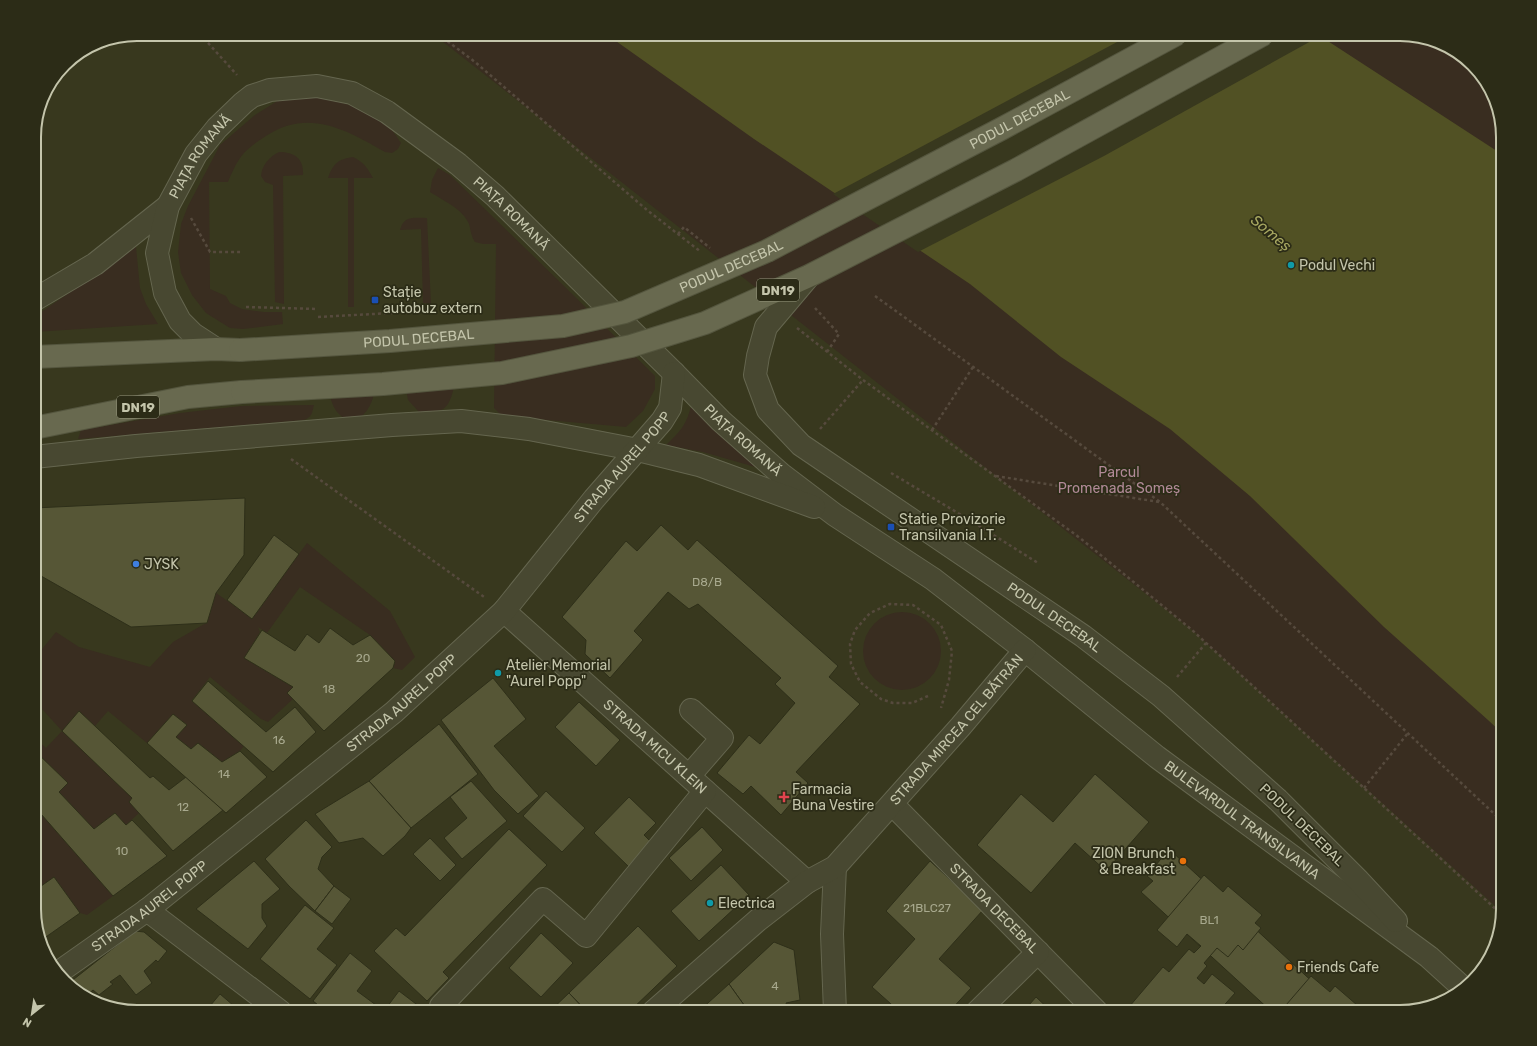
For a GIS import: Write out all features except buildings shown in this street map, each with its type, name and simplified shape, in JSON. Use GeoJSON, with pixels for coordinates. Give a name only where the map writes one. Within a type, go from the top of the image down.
{"type":"FeatureCollection","features":[{"type":"Feature","properties":{"kind":"main road","name":"PODUL DECEBAL"},"geometry":{"type":"LineString","coordinates":[[216,349],[240,350],[390,341],[563,326],[625,312],[767,251],[1001,129],[1163,41]]}},
{"type":"Feature","properties":{"kind":"main road","name":"PODUL DECEBAL"},"geometry":{"type":"LineString","coordinates":[[41,427],[188,397],[242,392],[383,384],[502,373],[631,346],[705,322],[809,276],[1016,170],[1251,41]]}},
{"type":"Feature","properties":{"kind":"main road"},"geometry":{"type":"LineString","coordinates":[[41,357],[216,349]]}},
{"type":"Feature","properties":{"kind":"street","name":"PIAȚA ROMANĂ"},"geometry":{"type":"LineString","coordinates":[[216,349],[193,334],[180,321],[165,293],[157,253],[168,206],[196,154],[217,128],[252,96],[270,90],[317,86],[352,93],[387,112],[458,164],[495,196],[721,421],[781,474],[835,515],[933,579],[1025,650]]}},
{"type":"Feature","properties":{"kind":"street","name":"PIAȚA ROMANĂ"},"geometry":{"type":"LineString","coordinates":[[41,296],[95,264],[168,206]]}},
{"type":"Feature","properties":{"kind":"street","name":"PODUL DECEBAL"},"geometry":{"type":"LineString","coordinates":[[809,276],[766,327],[758,356],[755,375],[768,410],[801,445],[1083,636],[1161,696],[1278,800],[1358,879],[1429,957]]}},
{"type":"Feature","properties":{"kind":"street","name":"STRADA AUREL POPP"},"geometry":{"type":"LineString","coordinates":[[63,969],[148,910],[394,712],[504,611],[594,499],[662,421],[670,408],[674,373]]}},
{"type":"Feature","properties":{"kind":"street","name":"PIAȚA ROMANĂ"},"geometry":{"type":"LineString","coordinates":[[41,456],[392,425],[460,421],[529,429],[638,450],[699,465],[835,515]]}},
{"type":"Feature","properties":{"kind":"street","name":"STRADA MICU KLEIN"},"geometry":{"type":"LineString","coordinates":[[504,611],[807,882]]}},
{"type":"Feature","properties":{"kind":"street","name":"STRADA MIRCEA CEL BĂTRÂN"},"geometry":{"type":"LineString","coordinates":[[661,1005],[758,920],[807,882],[835,867],[961,726],[1025,650]]}},
{"type":"Feature","properties":{"kind":"street","name":"BULEVARDUL TRANSILVANIA"},"geometry":{"type":"LineString","coordinates":[[1025,650],[1157,757],[1429,957],[1459,984]]}},
{"type":"Feature","properties":{"kind":"street"},"geometry":{"type":"LineString","coordinates":[[690,776],[722,738],[691,710]]}},
{"type":"Feature","properties":{"kind":"street"},"geometry":{"type":"LineString","coordinates":[[442,1005],[543,899],[586,936],[645,862],[705,791]]}},
{"type":"Feature","properties":{"kind":"street","name":"STRADA DECEBAL"},"geometry":{"type":"LineString","coordinates":[[892,804],[1090,1005]]}},
{"type":"Feature","properties":{"kind":"street"},"geometry":{"type":"LineString","coordinates":[[835,867],[832,934],[835,1005]]}},
{"type":"Feature","properties":{"kind":"street"},"geometry":{"type":"LineString","coordinates":[[148,910],[272,1005]]}},
{"type":"Feature","properties":{"kind":"street"},"geometry":{"type":"LineString","coordinates":[[984,1005],[1038,952]]}},
{"type":"Feature","properties":{"kind":"path"},"geometry":{"type":"LineString","coordinates":[[206,41],[240,79],[252,96]]}},
{"type":"Feature","properties":{"kind":"path"},"geometry":{"type":"LineString","coordinates":[[447,41],[475,62],[647,210],[702,254]]}},
{"type":"Feature","properties":{"kind":"path"},"geometry":{"type":"LineString","coordinates":[[190,215],[210,252],[243,252]]}},
{"type":"Feature","properties":{"kind":"path"},"geometry":{"type":"LineString","coordinates":[[678,234],[684,227],[732,266]]}},
{"type":"Feature","properties":{"kind":"path"},"geometry":{"type":"LineString","coordinates":[[708,246],[714,249]]}},
{"type":"Feature","properties":{"kind":"path"},"geometry":{"type":"LineString","coordinates":[[875,296],[1160,502],[1496,815]]}},
{"type":"Feature","properties":{"kind":"path"},"geometry":{"type":"LineString","coordinates":[[812,305],[839,334],[827,352]]}},
{"type":"Feature","properties":{"kind":"path"},"geometry":{"type":"LineString","coordinates":[[246,307],[318,309]]}},
{"type":"Feature","properties":{"kind":"path"},"geometry":{"type":"LineString","coordinates":[[318,317],[430,310]]}},
{"type":"Feature","properties":{"kind":"path"},"geometry":{"type":"LineString","coordinates":[[796,327],[863,380],[1080,538],[1206,643],[1496,909]]}},
{"type":"Feature","properties":{"kind":"path"},"geometry":{"type":"LineString","coordinates":[[932,430],[973,367]]}},
{"type":"Feature","properties":{"kind":"path"},"geometry":{"type":"LineString","coordinates":[[819,431],[863,380]]}},
{"type":"Feature","properties":{"kind":"path"},"geometry":{"type":"LineString","coordinates":[[284,454],[486,598]]}},
{"type":"Feature","properties":{"kind":"path"},"geometry":{"type":"LineString","coordinates":[[887,471],[968,519],[1038,564]]}},
{"type":"Feature","properties":{"kind":"path"},"geometry":{"type":"LineString","coordinates":[[995,476],[1160,502]]}},
{"type":"Feature","properties":{"kind":"path"},"geometry":{"type":"LineString","coordinates":[[928,696],[912,703],[893,703],[881,699],[860,682],[851,664],[850,644],[855,630],[870,613],[890,604],[913,605],[941,625],[952,651],[949,680],[941,708]]}},
{"type":"Feature","properties":{"kind":"path"},"geometry":{"type":"LineString","coordinates":[[1161,696],[1206,643]]}},
{"type":"Feature","properties":{"kind":"path"},"geometry":{"type":"LineString","coordinates":[[1364,788],[1408,733]]}},
{"type":"Feature","properties":{"kind":"green space","name":"Parcul Promenada Someș"},"geometry":{"type":"Polygon","coordinates":[[[442,41],[1400,41],[1425,44],[1453,57],[1472,74],[1483,89],[1493,112],[1496,137],[1496,907],[1192,630],[442,41]]]}},
{"type":"Feature","properties":{"kind":"green space"},"geometry":{"type":"Polygon","coordinates":[[[307,95],[339,102],[369,113],[389,128],[401,143],[398,149],[392,153],[385,152],[356,136],[327,125],[312,123],[297,124],[282,128],[266,136],[247,150],[235,166],[228,182],[209,182],[210,289],[226,296],[230,303],[242,309],[264,312],[282,312],[283,324],[243,329],[230,328],[206,313],[192,295],[181,273],[178,252],[181,224],[188,206],[220,145],[255,115],[279,100],[307,95]]]}},
{"type":"Feature","properties":{"kind":"green space"},"geometry":{"type":"Polygon","coordinates":[[[279,152],[294,155],[300,161],[303,169],[303,175],[283,176],[284,304],[275,302],[273,185],[265,182],[261,176],[263,168],[267,162],[272,156],[279,152]]]}},
{"type":"Feature","properties":{"kind":"green space"},"geometry":{"type":"Polygon","coordinates":[[[353,157],[363,163],[373,178],[354,178],[354,307],[348,307],[348,178],[328,178],[332,169],[337,163],[343,159],[353,157]]]}},
{"type":"Feature","properties":{"kind":"green space"},"geometry":{"type":"Polygon","coordinates":[[[438,168],[450,175],[655,376],[655,389],[643,411],[626,427],[502,416],[494,408],[496,244],[483,244],[475,242],[469,224],[462,214],[430,192],[432,180],[438,168]]]}},
{"type":"Feature","properties":{"kind":"green space"},"geometry":{"type":"Polygon","coordinates":[[[410,218],[427,218],[431,304],[423,303],[421,229],[400,230],[404,222],[410,218]]]}},
{"type":"Feature","properties":{"kind":"green space"},"geometry":{"type":"Polygon","coordinates":[[[136,247],[140,288],[146,304],[158,324],[41,332],[41,312],[136,247]]]}},
{"type":"Feature","properties":{"kind":"green space"},"geometry":{"type":"Polygon","coordinates":[[[454,387],[447,406],[434,412],[420,413],[408,400],[406,389],[454,387]]]}},
{"type":"Feature","properties":{"kind":"green space"},"geometry":{"type":"Polygon","coordinates":[[[329,393],[374,393],[370,406],[366,412],[356,419],[350,420],[344,418],[336,411],[329,393]]]}},
{"type":"Feature","properties":{"kind":"green space"},"geometry":{"type":"Polygon","coordinates":[[[692,402],[762,469],[703,452],[666,445],[683,426],[692,402]]]}},
{"type":"Feature","properties":{"kind":"green space"},"geometry":{"type":"Polygon","coordinates":[[[314,405],[310,416],[304,420],[78,439],[81,430],[180,413],[241,406],[314,405]]]}},
{"type":"Feature","properties":{"kind":"green space"},"geometry":{"type":"Polygon","coordinates":[[[307,543],[390,611],[415,657],[402,670],[393,668],[395,661],[370,635],[300,587],[267,633],[258,627],[260,632],[244,658],[293,687],[287,693],[293,699],[268,722],[261,719],[210,677],[192,700],[244,746],[240,751],[222,762],[198,743],[191,749],[176,737],[187,725],[173,714],[147,743],[108,711],[95,726],[79,711],[62,731],[41,708],[41,650],[56,632],[79,647],[150,667],[173,642],[206,623],[216,593],[252,618],[307,543]]]}},
{"type":"Feature","properties":{"kind":"green space"},"geometry":{"type":"Polygon","coordinates":[[[894,612],[910,612],[924,618],[935,629],[941,643],[941,659],[935,673],[924,684],[910,690],[894,690],[880,684],[869,673],[863,659],[863,643],[869,629],[880,618],[894,612]]]}},
{"type":"Feature","properties":{"kind":"green space"},"geometry":{"type":"Polygon","coordinates":[[[62,731],[132,798],[139,813],[126,825],[115,813],[94,829],[59,792],[68,783],[41,757],[41,743],[46,748],[62,731]]]}},
{"type":"Feature","properties":{"kind":"green space"},"geometry":{"type":"Polygon","coordinates":[[[41,814],[113,896],[87,915],[80,913],[54,877],[41,886],[41,814]]]}},
{"type":"Feature","properties":{"kind":"water","name":"Someș"},"geometry":{"type":"Polygon","coordinates":[[[616,41],[1328,41],[1496,150],[1496,727],[1384,627],[1250,496],[1170,429],[1061,357],[970,284],[754,139],[616,41]]]}},
{"type":"Feature","properties":{"kind":"pier"},"geometry":{"type":"Polygon","coordinates":[[[1119,41],[1311,41],[1104,156],[918,252],[833,194],[1119,41]]]}},
{"type":"Feature","properties":{"kind":"place","name":"Podul Vechi"},"geometry":{"type":"Point","coordinates":[1291,265]}},
{"type":"Feature","properties":{"kind":"place","name":"Stație autobuz extern"},"geometry":{"type":"Point","coordinates":[375,300]}},
{"type":"Feature","properties":{"kind":"place","name":"Statie Provizorie Transilvania I.T."},"geometry":{"type":"Point","coordinates":[891,527]}},
{"type":"Feature","properties":{"kind":"place","name":"JYSK"},"geometry":{"type":"Point","coordinates":[136,564]}},
{"type":"Feature","properties":{"kind":"place","name":"Atelier Memorial \"Aurel Popp\""},"geometry":{"type":"Point","coordinates":[498,673]}},
{"type":"Feature","properties":{"kind":"place","name":"Farmacia Buna Vestire"},"geometry":{"type":"Point","coordinates":[784,797]}},
{"type":"Feature","properties":{"kind":"place","name":"ZION Brunch & Breakfast"},"geometry":{"type":"Point","coordinates":[1183,861]}},
{"type":"Feature","properties":{"kind":"place","name":"Electrica"},"geometry":{"type":"Point","coordinates":[710,903]}},
{"type":"Feature","properties":{"kind":"place","name":"Friends Cafe"},"geometry":{"type":"Point","coordinates":[1289,967]}}]}
